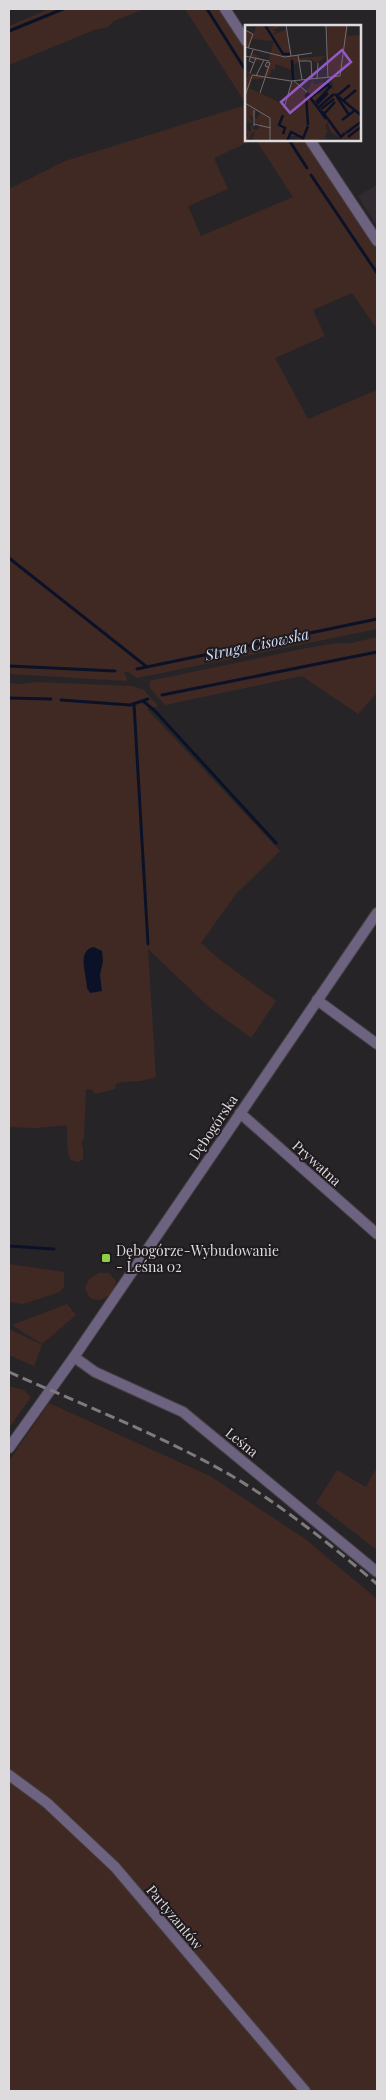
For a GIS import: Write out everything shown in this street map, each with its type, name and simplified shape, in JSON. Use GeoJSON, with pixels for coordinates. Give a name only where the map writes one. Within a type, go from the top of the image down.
{"type":"FeatureCollection","features":[{"type":"Feature","properties":{"kind":"street"},"geometry":{"type":"LineString","coordinates":[[225,9],[245,40]]}},
{"type":"Feature","properties":{"kind":"street"},"geometry":{"type":"LineString","coordinates":[[311,141],[377,241]]}},
{"type":"Feature","properties":{"kind":"street","name":"Dębogórska"},"geometry":{"type":"LineString","coordinates":[[74,1357],[377,913]]}},
{"type":"Feature","properties":{"kind":"street"},"geometry":{"type":"LineString","coordinates":[[317,1000],[377,1044]]}},
{"type":"Feature","properties":{"kind":"street","name":"Prywatna"},"geometry":{"type":"LineString","coordinates":[[240,1113],[377,1234]]}},
{"type":"Feature","properties":{"kind":"street"},"geometry":{"type":"LineString","coordinates":[[9,1448],[74,1357]]}},
{"type":"Feature","properties":{"kind":"street","name":"Leśna"},"geometry":{"type":"LineString","coordinates":[[74,1357],[95,1372],[183,1412],[377,1572]]}},
{"type":"Feature","properties":{"kind":"street","name":"Partyzantów"},"geometry":{"type":"LineString","coordinates":[[9,1775],[47,1803],[115,1867],[305,2091]]}},
{"type":"Feature","properties":{"kind":"shaded area"},"geometry":{"type":"Polygon","coordinates":[[[49,9],[144,9],[114,21],[108,27],[94,30],[9,65],[9,26],[49,9]]]}},
{"type":"Feature","properties":{"kind":"shaded area"},"geometry":{"type":"Polygon","coordinates":[[[185,9],[222,9],[245,45],[245,102],[185,9]]]}},
{"type":"Feature","properties":{"kind":"shaded area"},"geometry":{"type":"Polygon","coordinates":[[[245,105],[245,141],[251,141],[214,158],[228,189],[188,206],[201,236],[293,197],[257,141],[307,141],[377,248],[377,329],[352,293],[313,310],[325,336],[275,358],[308,419],[377,390],[377,629],[137,678],[128,672],[124,672],[126,681],[9,674],[9,189],[65,161],[245,105]]]}},
{"type":"Feature","properties":{"kind":"shaded area"},"geometry":{"type":"Polygon","coordinates":[[[377,185],[377,226],[358,196],[377,185]]]}},
{"type":"Feature","properties":{"kind":"shaded area"},"geometry":{"type":"Polygon","coordinates":[[[377,637],[377,693],[358,714],[302,676],[165,705],[150,688],[150,681],[154,680],[307,648],[337,643],[351,643],[377,637]]]}},
{"type":"Feature","properties":{"kind":"shaded area"},"geometry":{"type":"Polygon","coordinates":[[[36,682],[132,686],[144,690],[158,706],[147,709],[280,851],[236,894],[201,943],[219,959],[276,1001],[251,1038],[209,1007],[148,949],[156,1077],[141,1081],[122,1082],[116,1084],[115,1089],[95,1094],[92,1090],[86,1089],[84,1138],[81,1143],[83,1159],[78,1162],[71,1160],[69,1156],[67,1125],[37,1128],[9,1127],[9,683],[36,682]]]}},
{"type":"Feature","properties":{"kind":"shaded area"},"geometry":{"type":"Polygon","coordinates":[[[9,1264],[64,1272],[64,1287],[60,1292],[23,1304],[9,1302],[9,1264]]]}},
{"type":"Feature","properties":{"kind":"shaded area"},"geometry":{"type":"Polygon","coordinates":[[[99,1273],[109,1273],[116,1281],[115,1287],[107,1297],[96,1300],[87,1294],[85,1287],[90,1278],[99,1273]]]}},
{"type":"Feature","properties":{"kind":"shaded area"},"geometry":{"type":"Polygon","coordinates":[[[67,1304],[76,1315],[42,1344],[12,1325],[67,1304]]]}},
{"type":"Feature","properties":{"kind":"shaded area"},"geometry":{"type":"Polygon","coordinates":[[[9,1329],[42,1345],[34,1366],[9,1355],[9,1329]]]}},
{"type":"Feature","properties":{"kind":"shaded area"},"geometry":{"type":"Polygon","coordinates":[[[9,1386],[24,1390],[31,1397],[9,1428],[9,1386]]]}},
{"type":"Feature","properties":{"kind":"shaded area"},"geometry":{"type":"Polygon","coordinates":[[[49,1403],[210,1476],[305,1539],[377,1599],[377,2091],[9,2091],[9,1461],[49,1403]]]}},
{"type":"Feature","properties":{"kind":"shaded area"},"geometry":{"type":"Polygon","coordinates":[[[377,1467],[377,1550],[316,1503],[337,1470],[366,1487],[377,1467]]]}},
{"type":"Feature","properties":{"kind":"water"},"geometry":{"type":"Polygon","coordinates":[[[94,947],[102,951],[103,961],[100,975],[102,991],[90,993],[87,988],[84,958],[85,953],[94,947]]]}},
{"type":"Feature","properties":{"kind":"waterway"},"geometry":{"type":"LineString","coordinates":[[9,31],[63,9]]}},
{"type":"Feature","properties":{"kind":"waterway"},"geometry":{"type":"LineString","coordinates":[[207,9],[245,69]]}},
{"type":"Feature","properties":{"kind":"waterway"},"geometry":{"type":"LineString","coordinates":[[290,141],[307,168]]}},
{"type":"Feature","properties":{"kind":"waterway"},"geometry":{"type":"LineString","coordinates":[[311,175],[377,273]]}},
{"type":"Feature","properties":{"kind":"waterway"},"geometry":{"type":"LineString","coordinates":[[9,558],[147,667]]}},
{"type":"Feature","properties":{"kind":"waterway","name":"Struga Cisowska"},"geometry":{"type":"LineString","coordinates":[[137,669],[377,619]]}},
{"type":"Feature","properties":{"kind":"waterway"},"geometry":{"type":"LineString","coordinates":[[162,695],[377,652]]}},
{"type":"Feature","properties":{"kind":"waterway","name":"Struga Cisowska"},"geometry":{"type":"LineString","coordinates":[[9,666],[115,671]]}},
{"type":"Feature","properties":{"kind":"waterway"},"geometry":{"type":"LineString","coordinates":[[9,698],[51,699]]}},
{"type":"Feature","properties":{"kind":"waterway"},"geometry":{"type":"LineString","coordinates":[[61,700],[130,705],[148,699]]}},
{"type":"Feature","properties":{"kind":"waterway"},"geometry":{"type":"LineString","coordinates":[[143,701],[155,711],[276,843]]}},
{"type":"Feature","properties":{"kind":"waterway"},"geometry":{"type":"LineString","coordinates":[[134,704],[148,944]]}},
{"type":"Feature","properties":{"kind":"waterway"},"geometry":{"type":"LineString","coordinates":[[9,1246],[54,1249]]}},
{"type":"Feature","properties":{"kind":"railway"},"geometry":{"type":"LineString","coordinates":[[9,1372],[178,1447],[232,1476],[270,1500],[307,1527],[377,1584]]}},
{"type":"Feature","properties":{"kind":"place","name":"Dębogórze-Wybudowanie - Leśna 02"},"geometry":{"type":"Point","coordinates":[106,1258]}}]}
